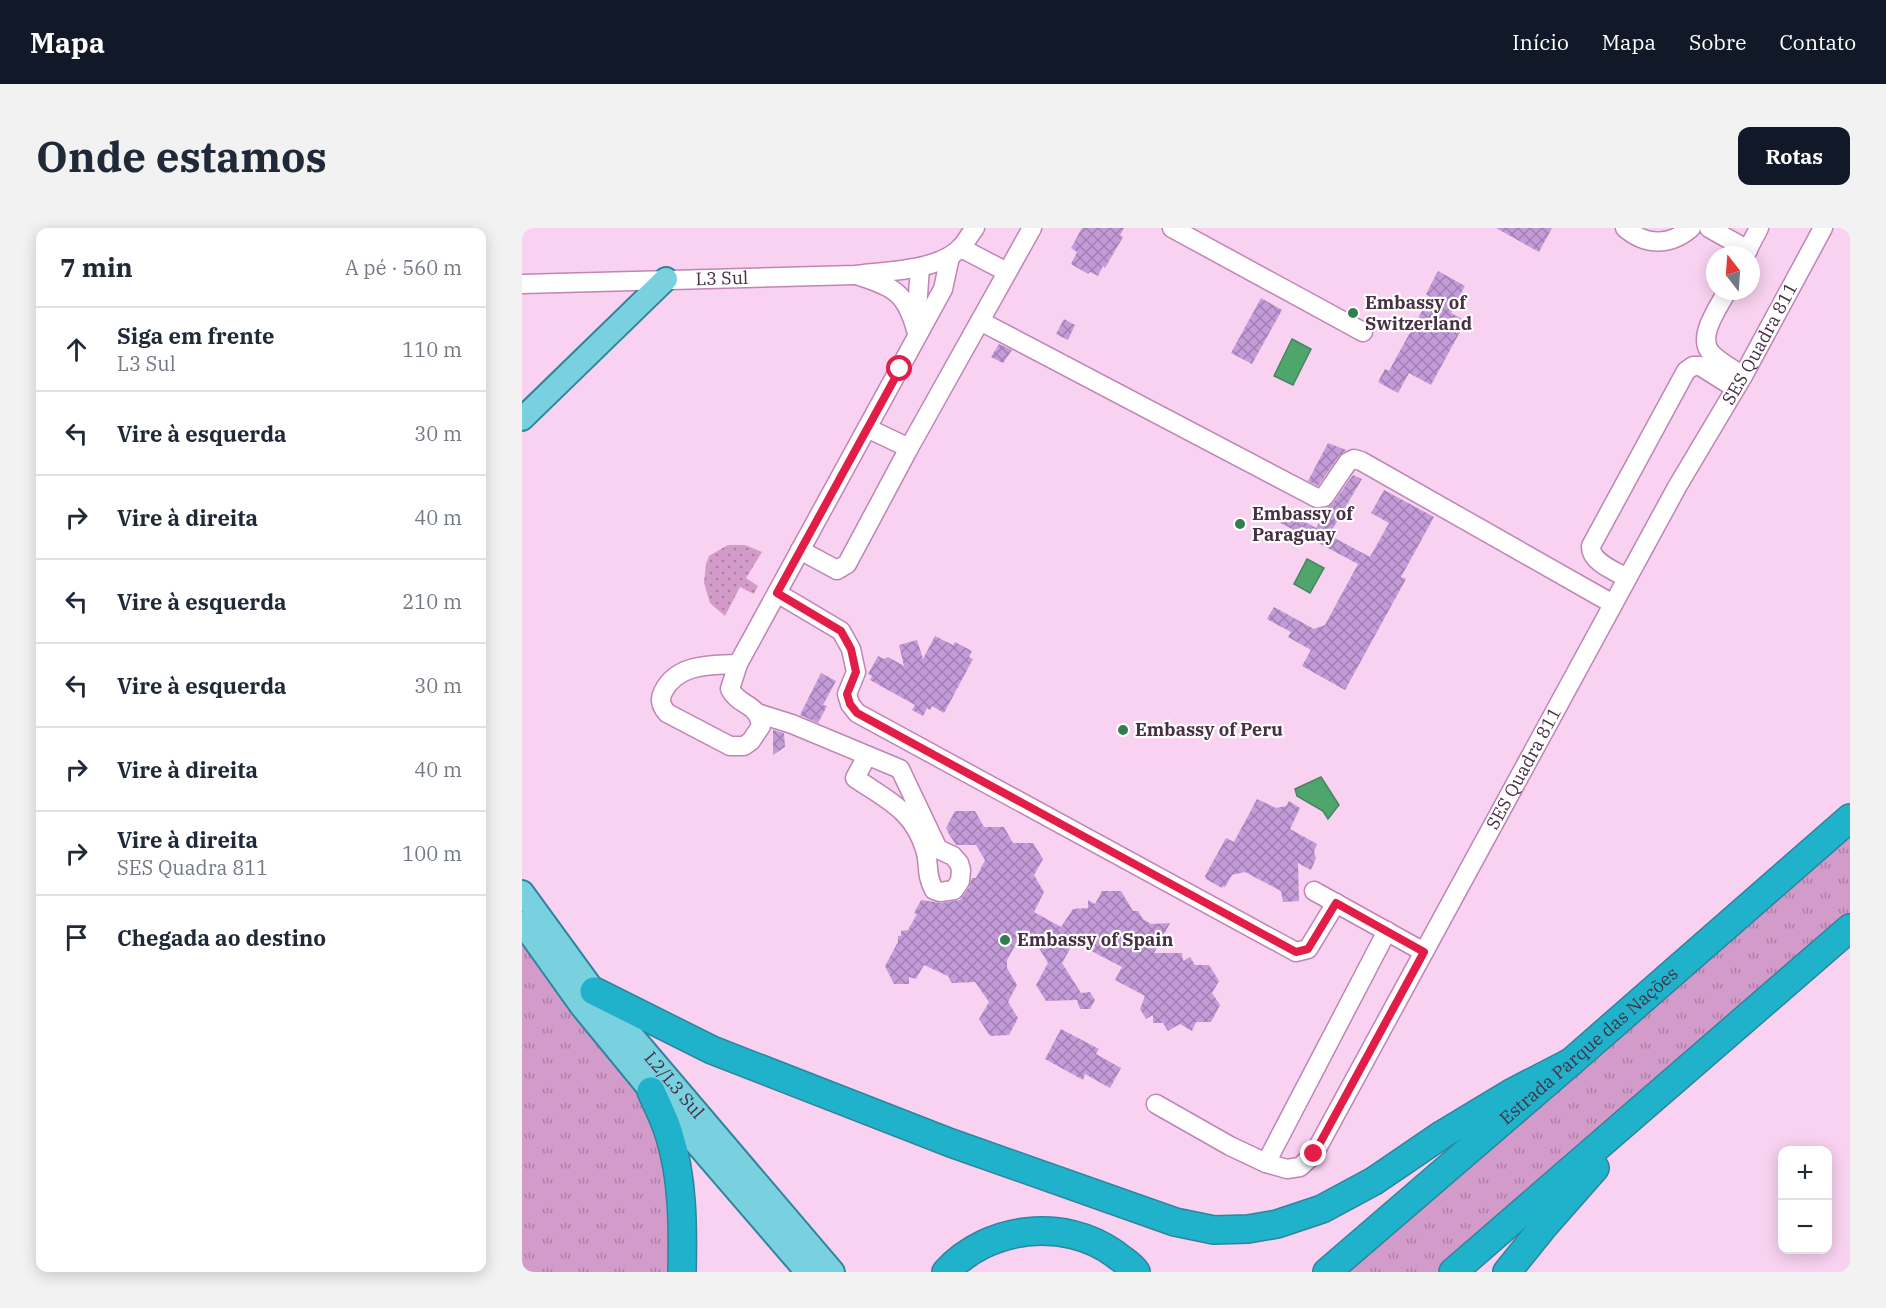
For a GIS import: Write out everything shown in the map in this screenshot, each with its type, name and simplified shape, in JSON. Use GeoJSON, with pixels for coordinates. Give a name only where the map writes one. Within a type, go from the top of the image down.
{"type":"FeatureCollection","features":[{"type":"Feature","properties":{"kind":"highway","name":"Estrada Parque das Nações"},"geometry":{"type":"LineString","coordinates":[[1327,1272],[1850,818]]}},
{"type":"Feature","properties":{"kind":"highway"},"geometry":{"type":"LineString","coordinates":[[1452,1272],[1850,928]]}},
{"type":"Feature","properties":{"kind":"highway"},"geometry":{"type":"LineString","coordinates":[[594,991],[701,1046],[831,1097],[951,1143],[1175,1222],[1214,1230],[1248,1229],[1277,1224],[1322,1209],[1374,1181],[1443,1134],[1511,1093],[1571,1062]]}},
{"type":"Feature","properties":{"kind":"highway"},"geometry":{"type":"LineString","coordinates":[[1507,1272],[1544,1226],[1666,1089]]}},
{"type":"Feature","properties":{"kind":"highway"},"geometry":{"type":"LineString","coordinates":[[651,1091],[669,1133],[677,1167],[682,1226],[682,1272]]}},
{"type":"Feature","properties":{"kind":"highway"},"geometry":{"type":"LineString","coordinates":[[946,1272],[956,1261],[974,1248],[994,1238],[1018,1233],[1052,1231],[1080,1236],[1108,1249],[1136,1272]]}},
{"type":"Feature","properties":{"kind":"main road"},"geometry":{"type":"LineString","coordinates":[[522,419],[666,279]]}},
{"type":"Feature","properties":{"kind":"main road","name":"L2/L3 Sul"},"geometry":{"type":"LineString","coordinates":[[522,892],[594,991],[833,1272]]}},
{"type":"Feature","properties":{"kind":"main road","name":"L2/L3 Sul"},"geometry":{"type":"LineString","coordinates":[[522,923],[582,1007],[807,1272]]}},
{"type":"Feature","properties":{"kind":"street"},"geometry":{"type":"LineString","coordinates":[[932,851],[921,837],[900,769],[758,712],[736,698],[730,689],[738,664],[943,289],[955,252],[975,228]]}},
{"type":"Feature","properties":{"kind":"street"},"geometry":{"type":"LineString","coordinates":[[800,550],[837,570],[847,564],[1032,228]]}},
{"type":"Feature","properties":{"kind":"street"},"geometry":{"type":"LineString","coordinates":[[1172,228],[1363,332]]}},
{"type":"Feature","properties":{"kind":"street"},"geometry":{"type":"LineString","coordinates":[[1625,228],[1642,239],[1652,242],[1673,240],[1691,228]]}},
{"type":"Feature","properties":{"kind":"street"},"geometry":{"type":"LineString","coordinates":[[1709,228],[1738,246]]}},
{"type":"Feature","properties":{"kind":"street"},"geometry":{"type":"LineString","coordinates":[[1750,246],[1759,228]]}},
{"type":"Feature","properties":{"kind":"street","name":"SES Quadra 811"},"geometry":{"type":"LineString","coordinates":[[1156,1104],[1230,1146],[1266,1163],[1287,1169],[1300,1167],[1314,1154],[1677,487],[1739,382],[1823,228]]}},
{"type":"Feature","properties":{"kind":"street"},"geometry":{"type":"LineString","coordinates":[[955,252],[1007,272]]}},
{"type":"Feature","properties":{"kind":"street","name":"L3 Sul"},"geometry":{"type":"LineString","coordinates":[[522,284],[855,275],[920,267],[955,252]]}},
{"type":"Feature","properties":{"kind":"street"},"geometry":{"type":"LineString","coordinates":[[916,335],[920,267]]}},
{"type":"Feature","properties":{"kind":"street"},"geometry":{"type":"LineString","coordinates":[[855,275],[892,288],[899,294],[909,310],[916,335]]}},
{"type":"Feature","properties":{"kind":"street"},"geometry":{"type":"LineString","coordinates":[[1722,300],[1706,332],[1706,340],[1711,353],[1739,382]]}},
{"type":"Feature","properties":{"kind":"street"},"geometry":{"type":"LineString","coordinates":[[980,321],[1317,498],[1324,497],[1348,462],[1354,459],[1361,460],[1613,604]]}},
{"type":"Feature","properties":{"kind":"street"},"geometry":{"type":"LineString","coordinates":[[1628,579],[1594,558],[1591,552],[1592,546],[1686,371],[1693,366],[1700,366],[1739,382]]}},
{"type":"Feature","properties":{"kind":"street"},"geometry":{"type":"LineString","coordinates":[[867,428],[909,448]]}},
{"type":"Feature","properties":{"kind":"street"},"geometry":{"type":"LineString","coordinates":[[777,593],[841,631],[851,649],[856,672],[847,694],[850,704],[857,713],[1296,952],[1308,949],[1336,903]]}},
{"type":"Feature","properties":{"kind":"street"},"geometry":{"type":"LineString","coordinates":[[738,664],[687,669],[666,685],[661,704],[667,713],[736,747],[751,741],[761,726],[758,712]]}},
{"type":"Feature","properties":{"kind":"street"},"geometry":{"type":"LineString","coordinates":[[867,756],[855,778],[913,811]]}},
{"type":"Feature","properties":{"kind":"street"},"geometry":{"type":"LineString","coordinates":[[1314,891],[1424,952]]}},
{"type":"Feature","properties":{"kind":"street"},"geometry":{"type":"LineString","coordinates":[[1266,1163],[1387,931]]}},
{"type":"Feature","properties":{"kind":"green space"},"geometry":{"type":"Polygon","coordinates":[[[728,545],[745,545],[762,552],[746,578],[758,586],[754,594],[740,587],[725,616],[710,603],[704,583],[709,556],[728,545]]]}},
{"type":"Feature","properties":{"kind":"green space"},"geometry":{"type":"Polygon","coordinates":[[[1850,837],[1850,913],[1805,956],[1437,1272],[1349,1272],[1850,837]]]}},
{"type":"Feature","properties":{"kind":"green space"},"geometry":{"type":"Polygon","coordinates":[[[522,919],[651,1091],[682,1272],[522,1272],[522,919]]]}},
{"type":"Feature","properties":{"kind":"shaded area"},"geometry":{"type":"Polygon","coordinates":[[[1292,339],[1311,349],[1293,385],[1274,376],[1292,339]]]}},
{"type":"Feature","properties":{"kind":"shaded area"},"geometry":{"type":"Polygon","coordinates":[[[1307,559],[1324,568],[1310,593],[1294,584],[1307,559]]]}},
{"type":"Feature","properties":{"kind":"shaded area"},"geometry":{"type":"Polygon","coordinates":[[[1321,777],[1339,805],[1328,819],[1323,811],[1297,796],[1295,789],[1321,777]]]}},
{"type":"Feature","properties":{"kind":"building"},"geometry":{"type":"Polygon","coordinates":[[[1082,228],[1124,228],[1120,235],[1123,237],[1098,276],[1090,272],[1088,274],[1071,264],[1077,252],[1071,248],[1082,228]]]}},
{"type":"Feature","properties":{"kind":"building"},"geometry":{"type":"Polygon","coordinates":[[[1496,228],[1552,228],[1539,252],[1496,228]]]}},
{"type":"Feature","properties":{"kind":"building"},"geometry":{"type":"Polygon","coordinates":[[[1438,271],[1465,286],[1451,313],[1466,321],[1431,385],[1409,373],[1398,393],[1378,382],[1385,369],[1389,371],[1430,297],[1426,294],[1438,271]]]}},
{"type":"Feature","properties":{"kind":"building"},"geometry":{"type":"Polygon","coordinates":[[[1261,298],[1282,310],[1252,364],[1231,353],[1261,298]]]}},
{"type":"Feature","properties":{"kind":"building"},"geometry":{"type":"Polygon","coordinates":[[[1064,319],[1075,325],[1068,340],[1056,334],[1064,319]]]}},
{"type":"Feature","properties":{"kind":"building"},"geometry":{"type":"Polygon","coordinates":[[[999,344],[1012,350],[1003,363],[991,357],[999,344]]]}},
{"type":"Feature","properties":{"kind":"building"},"geometry":{"type":"Polygon","coordinates":[[[1328,443],[1346,450],[1339,456],[1318,486],[1308,481],[1328,443]]]}},
{"type":"Feature","properties":{"kind":"building"},"geometry":{"type":"Polygon","coordinates":[[[1353,475],[1362,479],[1329,535],[1370,557],[1389,523],[1371,513],[1384,490],[1434,517],[1401,577],[1406,579],[1345,690],[1302,666],[1311,650],[1288,637],[1291,632],[1267,619],[1274,607],[1314,629],[1325,625],[1358,564],[1275,520],[1281,509],[1316,528],[1328,507],[1353,475]]]}},
{"type":"Feature","properties":{"kind":"building"},"geometry":{"type":"Polygon","coordinates":[[[935,636],[953,645],[955,642],[972,651],[969,657],[973,659],[944,713],[932,706],[930,710],[927,708],[923,716],[912,710],[915,705],[870,680],[872,676],[868,674],[878,656],[884,659],[888,657],[904,666],[899,645],[917,640],[923,659],[935,636]]]}},
{"type":"Feature","properties":{"kind":"building"},"geometry":{"type":"Polygon","coordinates":[[[821,673],[836,681],[823,705],[827,706],[818,723],[800,715],[821,673]]]}},
{"type":"Feature","properties":{"kind":"building"},"geometry":{"type":"Polygon","coordinates":[[[773,730],[784,733],[785,747],[773,755],[773,730]]]}},
{"type":"Feature","properties":{"kind":"building"},"geometry":{"type":"Polygon","coordinates":[[[1257,799],[1276,808],[1286,806],[1289,801],[1300,808],[1290,829],[1317,844],[1314,852],[1316,858],[1311,870],[1298,863],[1299,901],[1283,902],[1281,891],[1245,872],[1232,875],[1222,888],[1206,879],[1205,876],[1226,838],[1234,842],[1257,799]]]}},
{"type":"Feature","properties":{"kind":"building"},"geometry":{"type":"Polygon","coordinates":[[[955,811],[975,811],[984,827],[1004,827],[1013,843],[1033,843],[1043,859],[1034,875],[1044,892],[1034,912],[1061,927],[1073,909],[1088,908],[1088,900],[1095,904],[1102,891],[1121,891],[1133,911],[1138,911],[1143,919],[1151,924],[1170,923],[1154,953],[1182,953],[1183,961],[1190,957],[1195,965],[1209,965],[1219,981],[1212,993],[1220,1005],[1211,1022],[1196,1022],[1192,1031],[1180,1024],[1168,1031],[1163,1023],[1153,1023],[1153,1015],[1146,1019],[1140,1009],[1145,996],[1115,980],[1122,967],[1074,942],[1062,963],[1081,993],[1090,992],[1095,1000],[1090,1009],[1080,1009],[1077,1000],[1046,1001],[1036,985],[1048,963],[1036,943],[1016,944],[1007,960],[1007,968],[1017,985],[1008,1002],[1018,1018],[1009,1035],[990,1036],[979,1019],[989,1002],[975,982],[952,983],[948,976],[924,965],[916,979],[909,977],[909,984],[894,984],[885,966],[898,942],[898,936],[901,936],[901,931],[908,930],[917,914],[914,913],[921,900],[941,903],[960,900],[972,878],[976,878],[985,860],[976,845],[956,845],[949,834],[946,828],[955,811]]]}},
{"type":"Feature","properties":{"kind":"building"},"geometry":{"type":"Polygon","coordinates":[[[1061,1029],[1099,1049],[1096,1054],[1121,1068],[1110,1088],[1085,1074],[1083,1080],[1045,1059],[1061,1029]]]}},
{"type":"Feature","properties":{"kind":"place","name":"Embassy of Switzerland"},"geometry":{"type":"Point","coordinates":[1353,313]}},
{"type":"Feature","properties":{"kind":"place","name":"Embassy of Paraguay"},"geometry":{"type":"Point","coordinates":[1240,524]}},
{"type":"Feature","properties":{"kind":"place","name":"Embassy of Peru"},"geometry":{"type":"Point","coordinates":[1123,730]}},
{"type":"Feature","properties":{"kind":"place","name":"Embassy of Spain"},"geometry":{"type":"Point","coordinates":[1005,940]}},
{"type":"Feature","properties":{"kind":"route"},"geometry":{"type":"LineString","coordinates":[[900,369],[777,593],[841,631],[851,649],[856,672],[847,694],[850,704],[857,713],[1296,952],[1308,949],[1336,903],[1424,952],[1314,1154]]}}]}
